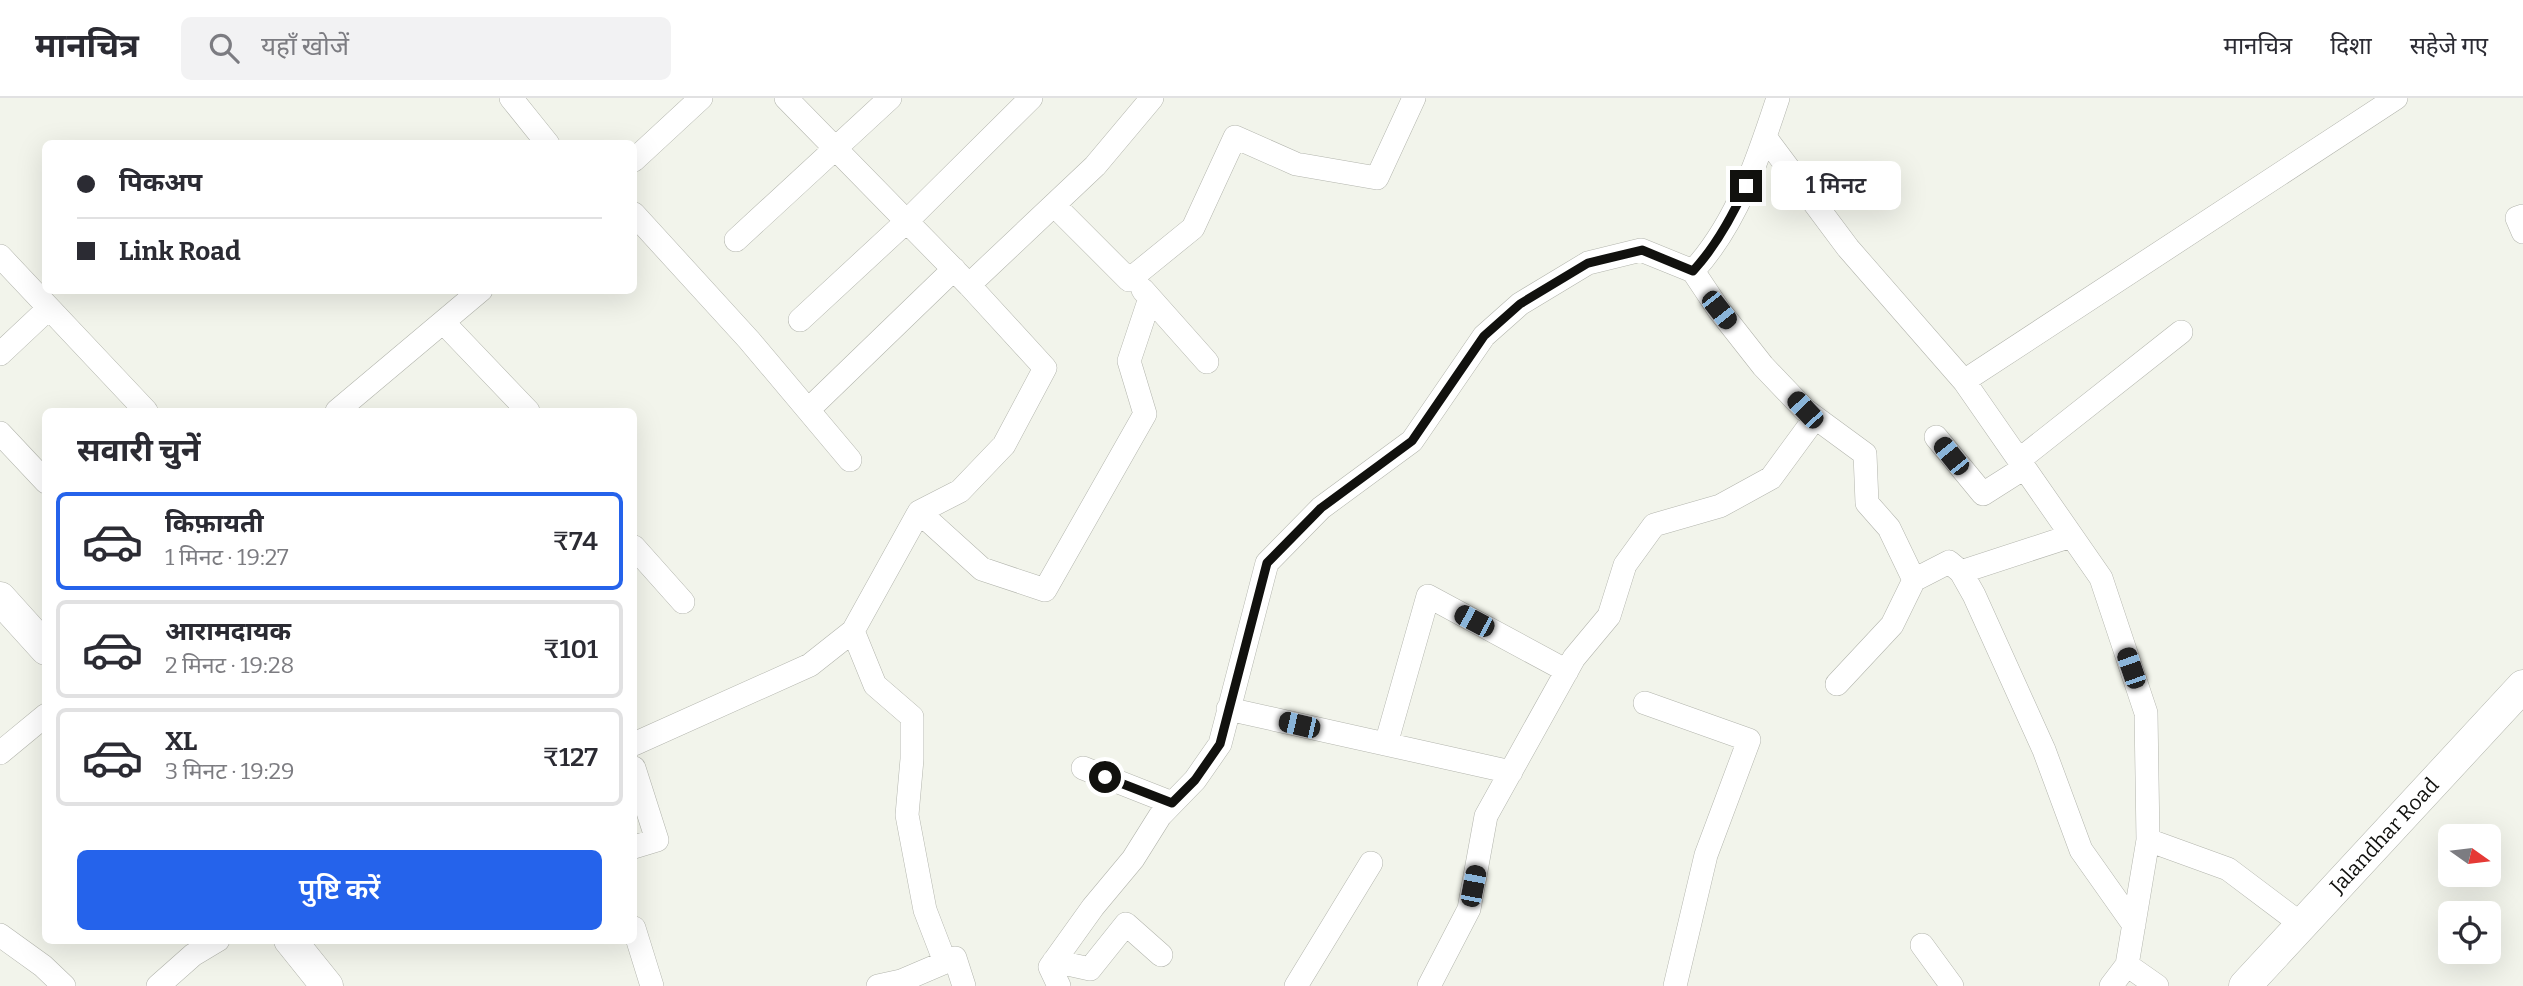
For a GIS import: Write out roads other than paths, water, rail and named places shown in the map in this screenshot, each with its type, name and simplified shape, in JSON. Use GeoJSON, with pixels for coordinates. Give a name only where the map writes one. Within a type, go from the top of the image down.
{"type":"FeatureCollection","features":[{"type":"Feature","properties":{"kind":"main road"},"geometry":{"type":"LineString","coordinates":[[0,598],[42,645]]}},
{"type":"Feature","properties":{"kind":"main road","name":"Jalandhar Road"},"geometry":{"type":"LineString","coordinates":[[2245,986],[2519,694]]}},
{"type":"Feature","properties":{"kind":"main road"},"geometry":{"type":"LineString","coordinates":[[292,944],[327,986]]}},
{"type":"Feature","properties":{"kind":"street"},"geometry":{"type":"LineString","coordinates":[[511,98],[545,140]]}},
{"type":"Feature","properties":{"kind":"street"},"geometry":{"type":"LineString","coordinates":[[637,157],[701,98]]}},
{"type":"Feature","properties":{"kind":"street"},"geometry":{"type":"LineString","coordinates":[[637,743],[810,665],[853,631],[919,512],[960,491],[1004,445],[1045,368],[962,277],[786,98]]}},
{"type":"Feature","properties":{"kind":"street"},"geometry":{"type":"LineString","coordinates":[[736,240],[890,98]]}},
{"type":"Feature","properties":{"kind":"street"},"geometry":{"type":"LineString","coordinates":[[800,320],[907,221],[1031,98]]}},
{"type":"Feature","properties":{"kind":"street"},"geometry":{"type":"LineString","coordinates":[[808,410],[962,277],[1054,205],[1096,166],[1152,98]]}},
{"type":"Feature","properties":{"kind":"street"},"geometry":{"type":"LineString","coordinates":[[1054,205],[1129,279],[1193,228],[1235,137],[1296,164],[1377,178],[1413,98]]}},
{"type":"Feature","properties":{"kind":"street"},"geometry":{"type":"LineString","coordinates":[[1693,271],[1708,255],[1735,211],[1778,98]]}},
{"type":"Feature","properties":{"kind":"street"},"geometry":{"type":"LineString","coordinates":[[1964,382],[2396,98]]}},
{"type":"Feature","properties":{"kind":"street"},"geometry":{"type":"LineString","coordinates":[[1765,137],[1848,248],[1964,382],[2101,578],[2147,713],[2148,840],[2127,965],[2111,986]]}},
{"type":"Feature","properties":{"kind":"street"},"geometry":{"type":"LineString","coordinates":[[2523,216],[2517,218],[2523,232]]}},
{"type":"Feature","properties":{"kind":"street"},"geometry":{"type":"LineString","coordinates":[[637,217],[749,340],[850,460]]}},
{"type":"Feature","properties":{"kind":"street"},"geometry":{"type":"LineString","coordinates":[[1059,986],[1050,967],[1093,906],[1133,859],[1160,816],[1195,780],[1220,744],[1267,563],[1321,508],[1412,441],[1484,336],[1520,304],[1588,263],[1642,250],[1693,271],[1763,366],[1805,410],[1865,454],[1867,503],[1889,528],[1914,580]]}},
{"type":"Feature","properties":{"kind":"street"},"geometry":{"type":"LineString","coordinates":[[0,256],[143,408]]}},
{"type":"Feature","properties":{"kind":"street"},"geometry":{"type":"LineString","coordinates":[[1132,277],[1207,362]]}},
{"type":"Feature","properties":{"kind":"street"},"geometry":{"type":"LineString","coordinates":[[341,408],[476,294]]}},
{"type":"Feature","properties":{"kind":"street"},"geometry":{"type":"LineString","coordinates":[[919,512],[982,569],[1045,590],[1145,414],[1129,361],[1150,298]]}},
{"type":"Feature","properties":{"kind":"street"},"geometry":{"type":"LineString","coordinates":[[0,354],[49,308]]}},
{"type":"Feature","properties":{"kind":"street"},"geometry":{"type":"LineString","coordinates":[[443,322],[525,408]]}},
{"type":"Feature","properties":{"kind":"street"},"geometry":{"type":"LineString","coordinates":[[1936,437],[1983,494],[2181,332]]}},
{"type":"Feature","properties":{"kind":"street"},"geometry":{"type":"LineString","coordinates":[[1429,986],[1469,909],[1486,816],[1574,658],[1609,616],[1625,565],[1654,525],[1720,506],[1771,478],[1815,418]]}},
{"type":"Feature","properties":{"kind":"street"},"geometry":{"type":"LineString","coordinates":[[0,433],[42,478]]}},
{"type":"Feature","properties":{"kind":"street"},"geometry":{"type":"LineString","coordinates":[[1961,572],[2071,536]]}},
{"type":"Feature","properties":{"kind":"street"},"geometry":{"type":"LineString","coordinates":[[637,550],[683,602]]}},
{"type":"Feature","properties":{"kind":"street"},"geometry":{"type":"LineString","coordinates":[[1837,684],[1892,625],[1914,580],[1949,562],[1961,572],[1974,595],[2044,750],[2081,850],[2134,925]]}},
{"type":"Feature","properties":{"kind":"street"},"geometry":{"type":"LineString","coordinates":[[1386,744],[1428,596],[1567,671]]}},
{"type":"Feature","properties":{"kind":"street"},"geometry":{"type":"LineString","coordinates":[[853,631],[875,685],[912,717],[912,759],[907,815],[925,910],[945,962]]}},
{"type":"Feature","properties":{"kind":"street"},"geometry":{"type":"LineString","coordinates":[[1645,703],[1749,740],[1706,855],[1675,986]]}},
{"type":"Feature","properties":{"kind":"street"},"geometry":{"type":"LineString","coordinates":[[1228,709],[1511,772]]}},
{"type":"Feature","properties":{"kind":"street"},"geometry":{"type":"LineString","coordinates":[[0,753],[42,718]]}},
{"type":"Feature","properties":{"kind":"street"},"geometry":{"type":"LineString","coordinates":[[1083,768],[1172,803]]}},
{"type":"Feature","properties":{"kind":"street"},"geometry":{"type":"LineString","coordinates":[[637,777],[657,840],[637,846]]}},
{"type":"Feature","properties":{"kind":"street"},"geometry":{"type":"LineString","coordinates":[[2148,840],[2228,869],[2301,925]]}},
{"type":"Feature","properties":{"kind":"street"},"geometry":{"type":"LineString","coordinates":[[1296,986],[1371,863]]}},
{"type":"Feature","properties":{"kind":"street"},"geometry":{"type":"LineString","coordinates":[[1054,961],[1090,970],[1126,924],[1161,956]]}},
{"type":"Feature","properties":{"kind":"street"},"geometry":{"type":"LineString","coordinates":[[0,935],[43,966],[64,986]]}},
{"type":"Feature","properties":{"kind":"street"},"geometry":{"type":"LineString","coordinates":[[637,938],[652,986]]}},
{"type":"Feature","properties":{"kind":"street"},"geometry":{"type":"LineString","coordinates":[[158,986],[193,955],[211,944]]}},
{"type":"Feature","properties":{"kind":"street"},"geometry":{"type":"LineString","coordinates":[[1922,945],[1952,986]]}},
{"type":"Feature","properties":{"kind":"street"},"geometry":{"type":"LineString","coordinates":[[877,986],[901,981],[955,958],[964,986]]}},
{"type":"Feature","properties":{"kind":"street"},"geometry":{"type":"LineString","coordinates":[[2127,965],[2157,986]]}}]}
